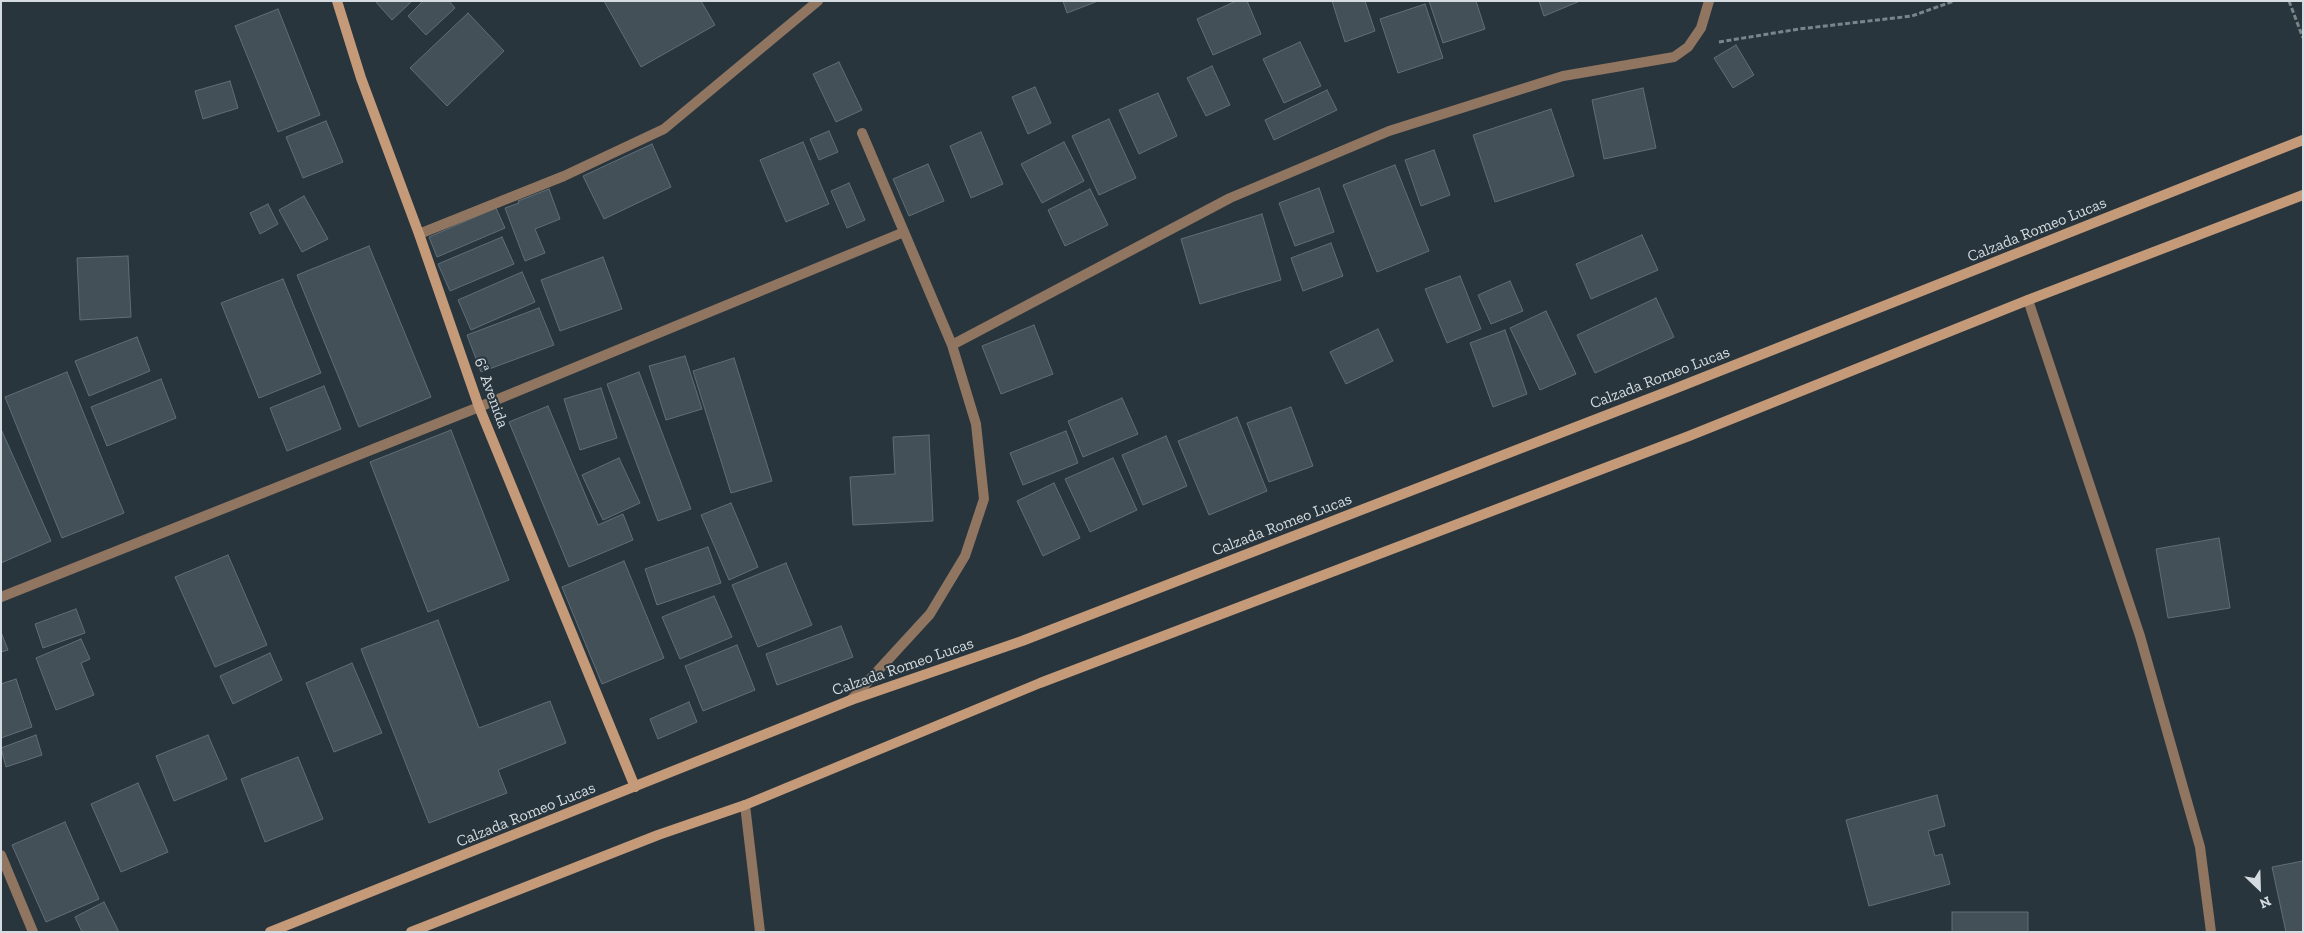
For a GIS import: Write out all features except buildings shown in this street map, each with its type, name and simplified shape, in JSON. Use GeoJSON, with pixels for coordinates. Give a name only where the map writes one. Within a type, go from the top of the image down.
{"type":"FeatureCollection","features":[{"type":"Feature","properties":{"kind":"street","name":"6ª Avenida"},"geometry":{"type":"LineString","coordinates":[[337,1],[361,78],[419,234],[479,407],[636,788]]}},
{"type":"Feature","properties":{"kind":"street"},"geometry":{"type":"LineString","coordinates":[[419,234],[564,176],[664,129],[818,1]]}},
{"type":"Feature","properties":{"kind":"street"},"geometry":{"type":"LineString","coordinates":[[952,345],[1230,198],[1389,130],[1563,76],[1674,57],[1688,47],[1701,28],[1708,1]]}},
{"type":"Feature","properties":{"kind":"street"},"geometry":{"type":"LineString","coordinates":[[851,700],[930,614],[965,556],[984,499],[976,424],[952,345],[862,133]]}},
{"type":"Feature","properties":{"kind":"street","name":"Calzada Romeo Lucas"},"geometry":{"type":"LineString","coordinates":[[270,932],[636,788],[851,700],[1022,641],[1688,384],[2303,140]]}},
{"type":"Feature","properties":{"kind":"street"},"geometry":{"type":"LineString","coordinates":[[411,932],[658,835],[745,805],[1040,683],[1689,436],[2028,300],[2303,195]]}},
{"type":"Feature","properties":{"kind":"street"},"geometry":{"type":"LineString","coordinates":[[1,598],[479,407],[904,232]]}},
{"type":"Feature","properties":{"kind":"street"},"geometry":{"type":"LineString","coordinates":[[2028,300],[2143,645],[2200,847],[2211,932]]}},
{"type":"Feature","properties":{"kind":"street"},"geometry":{"type":"LineString","coordinates":[[745,805],[760,932]]}},
{"type":"Feature","properties":{"kind":"street"},"geometry":{"type":"LineString","coordinates":[[1,855],[33,932]]}},
{"type":"Feature","properties":{"kind":"path"},"geometry":{"type":"LineString","coordinates":[[1688,47],[1800,29],[1912,16],[1954,1]]}},
{"type":"Feature","properties":{"kind":"path"},"geometry":{"type":"LineString","coordinates":[[2289,1],[2303,38]]}}]}
